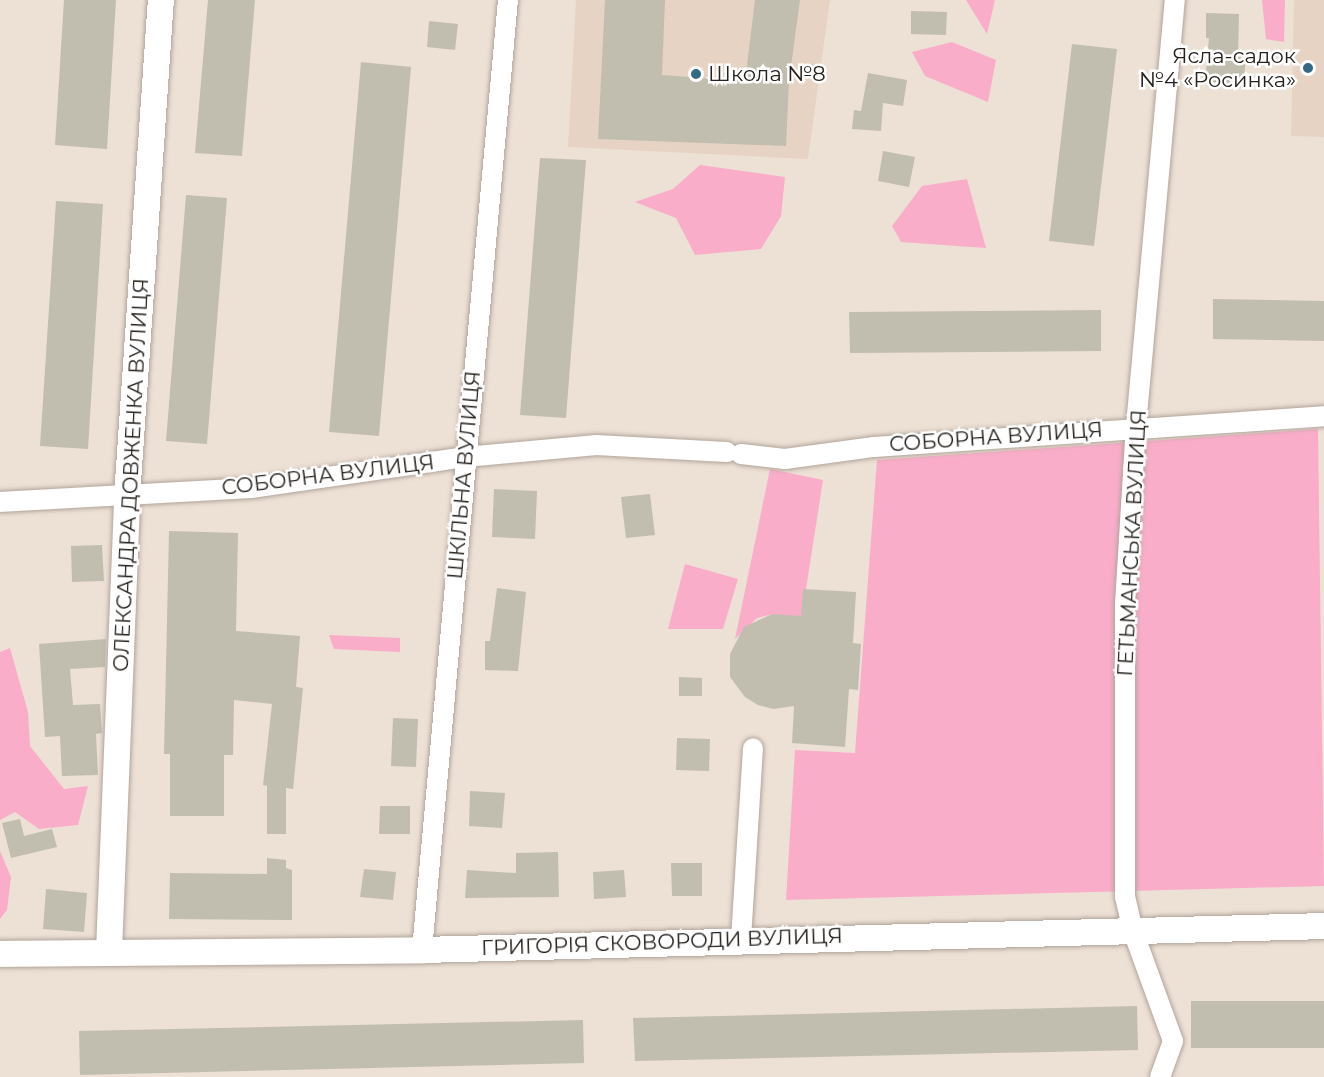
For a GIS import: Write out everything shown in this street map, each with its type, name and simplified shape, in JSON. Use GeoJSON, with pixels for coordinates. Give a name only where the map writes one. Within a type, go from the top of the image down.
{"type":"FeatureCollection","features":[{"type":"Feature","properties":{"kind":"street","name":"ОЛЕКСАНДРА ДОВЖЕНКА ВУЛИЦЯ"},"geometry":{"type":"LineString","coordinates":[[109,951],[127,497],[161,0]]}},
{"type":"Feature","properties":{"kind":"street","name":"ШКІЛЬНА ВУЛИЦЯ"},"geometry":{"type":"LineString","coordinates":[[422,950],[508,0]]}},
{"type":"Feature","properties":{"kind":"street","name":"ГЕТЬМАНСЬКА ВУЛИЦЯ"},"geometry":{"type":"LineString","coordinates":[[1160,1077],[1173,1041],[1133,931],[1125,897],[1125,604],[1136,426],[1175,0]]}},
{"type":"Feature","properties":{"kind":"street","name":"СОБОРНА ВУЛИЦЯ"},"geometry":{"type":"LineString","coordinates":[[0,502],[127,497],[251,488],[465,458],[596,445],[734,453],[785,459],[874,447],[1136,426],[1324,416]]}},
{"type":"Feature","properties":{"kind":"street"},"geometry":{"type":"LineString","coordinates":[[741,939],[753,748]]}},
{"type":"Feature","properties":{"kind":"street","name":"ГРИГОРІЯ СКОВОРОДИ ВУЛИЦЯ"},"geometry":{"type":"LineString","coordinates":[[0,954],[109,951],[422,950],[741,939],[1324,926]]}},
{"type":"Feature","properties":{"kind":"shaded area","name":"Школа №8"},"geometry":{"type":"Polygon","coordinates":[[[576,0],[830,0],[808,159],[568,147],[576,0]]]}},
{"type":"Feature","properties":{"kind":"shaded area"},"geometry":{"type":"Polygon","coordinates":[[[966,0],[995,0],[987,34],[966,0]]]}},
{"type":"Feature","properties":{"kind":"shaded area"},"geometry":{"type":"Polygon","coordinates":[[[1262,0],[1285,0],[1284,42],[1266,39],[1262,0]]]}},
{"type":"Feature","properties":{"kind":"shaded area","name":"Ясла-садок №4 «Росинка»"},"geometry":{"type":"Polygon","coordinates":[[[1294,0],[1324,0],[1324,137],[1291,136],[1294,0]]]}},
{"type":"Feature","properties":{"kind":"shaded area"},"geometry":{"type":"Polygon","coordinates":[[[952,42],[996,60],[988,102],[925,76],[912,52],[952,42]]]}},
{"type":"Feature","properties":{"kind":"shaded area"},"geometry":{"type":"Polygon","coordinates":[[[700,165],[785,177],[781,216],[761,249],[695,255],[676,218],[635,202],[673,189],[700,165]]]}},
{"type":"Feature","properties":{"kind":"shaded area"},"geometry":{"type":"Polygon","coordinates":[[[967,179],[986,248],[901,242],[892,226],[922,186],[967,179]]]}},
{"type":"Feature","properties":{"kind":"shaded area"},"geometry":{"type":"Polygon","coordinates":[[[1318,429],[1324,886],[786,900],[795,750],[855,753],[877,460],[1318,429]]]}},
{"type":"Feature","properties":{"kind":"shaded area"},"geometry":{"type":"Polygon","coordinates":[[[770,469],[823,480],[801,621],[772,614],[757,618],[735,639],[770,469]]]}},
{"type":"Feature","properties":{"kind":"shaded area"},"geometry":{"type":"Polygon","coordinates":[[[685,564],[738,579],[723,629],[668,629],[685,564]]]}},
{"type":"Feature","properties":{"kind":"shaded area"},"geometry":{"type":"Polygon","coordinates":[[[329,635],[400,638],[400,652],[334,649],[329,635]]]}},
{"type":"Feature","properties":{"kind":"shaded area"},"geometry":{"type":"Polygon","coordinates":[[[10,648],[28,712],[30,746],[64,789],[88,786],[78,825],[39,829],[15,812],[0,820],[0,652],[10,648]]]}},
{"type":"Feature","properties":{"kind":"shaded area"},"geometry":{"type":"Polygon","coordinates":[[[0,851],[11,877],[7,910],[0,919],[0,851]]]}},
{"type":"Feature","properties":{"kind":"building"},"geometry":{"type":"Polygon","coordinates":[[[64,0],[116,0],[107,149],[55,145],[64,0]]]}},
{"type":"Feature","properties":{"kind":"building"},"geometry":{"type":"Polygon","coordinates":[[[208,0],[255,0],[242,156],[195,153],[208,0]]]}},
{"type":"Feature","properties":{"kind":"building"},"geometry":{"type":"Polygon","coordinates":[[[605,0],[665,0],[662,75],[745,81],[755,0],[800,0],[789,81],[786,146],[598,139],[605,0]]]}},
{"type":"Feature","properties":{"kind":"building"},"geometry":{"type":"Polygon","coordinates":[[[911,11],[947,12],[946,35],[911,34],[911,11]]]}},
{"type":"Feature","properties":{"kind":"building"},"geometry":{"type":"Polygon","coordinates":[[[1206,13],[1239,14],[1238,57],[1246,58],[1243,86],[1205,81],[1209,38],[1206,38],[1206,13]]]}},
{"type":"Feature","properties":{"kind":"building"},"geometry":{"type":"Polygon","coordinates":[[[429,21],[458,24],[455,50],[427,47],[429,21]]]}},
{"type":"Feature","properties":{"kind":"building"},"geometry":{"type":"Polygon","coordinates":[[[1072,44],[1117,49],[1094,246],[1049,241],[1072,44]]]}},
{"type":"Feature","properties":{"kind":"building"},"geometry":{"type":"Polygon","coordinates":[[[361,62],[411,67],[379,436],[329,432],[361,62]]]}},
{"type":"Feature","properties":{"kind":"building"},"geometry":{"type":"Polygon","coordinates":[[[868,73],[907,80],[903,106],[883,103],[881,131],[852,129],[854,110],[861,111],[868,73]]]}},
{"type":"Feature","properties":{"kind":"building"},"geometry":{"type":"Polygon","coordinates":[[[883,151],[915,157],[909,187],[878,181],[883,151]]]}},
{"type":"Feature","properties":{"kind":"building"},"geometry":{"type":"Polygon","coordinates":[[[540,158],[586,160],[566,418],[520,415],[540,158]]]}},
{"type":"Feature","properties":{"kind":"building"},"geometry":{"type":"Polygon","coordinates":[[[186,195],[227,198],[207,444],[166,441],[186,195]]]}},
{"type":"Feature","properties":{"kind":"building"},"geometry":{"type":"Polygon","coordinates":[[[56,201],[103,204],[88,449],[40,446],[56,201]]]}},
{"type":"Feature","properties":{"kind":"building"},"geometry":{"type":"Polygon","coordinates":[[[1213,299],[1324,301],[1324,341],[1213,339],[1213,299]]]}},
{"type":"Feature","properties":{"kind":"building"},"geometry":{"type":"Polygon","coordinates":[[[1101,310],[1101,351],[850,353],[849,312],[1101,310]]]}},
{"type":"Feature","properties":{"kind":"building"},"geometry":{"type":"Polygon","coordinates":[[[494,489],[537,491],[535,539],[492,537],[494,489]]]}},
{"type":"Feature","properties":{"kind":"building"},"geometry":{"type":"Polygon","coordinates":[[[650,494],[655,535],[626,538],[621,497],[650,494]]]}},
{"type":"Feature","properties":{"kind":"building"},"geometry":{"type":"Polygon","coordinates":[[[169,531],[238,533],[236,631],[300,636],[296,687],[303,688],[293,789],[286,788],[286,834],[267,834],[267,786],[263,785],[272,704],[234,700],[233,755],[224,755],[224,816],[170,816],[170,754],[164,754],[169,531]]]}},
{"type":"Feature","properties":{"kind":"building"},"geometry":{"type":"Polygon","coordinates":[[[102,545],[104,581],[72,582],[71,546],[102,545]]]}},
{"type":"Feature","properties":{"kind":"building"},"geometry":{"type":"Polygon","coordinates":[[[497,588],[526,592],[518,671],[485,670],[485,641],[490,641],[497,588]]]}},
{"type":"Feature","properties":{"kind":"building"},"geometry":{"type":"Polygon","coordinates":[[[803,589],[856,592],[853,643],[861,644],[858,690],[849,689],[845,747],[792,743],[794,706],[773,709],[758,705],[745,697],[730,677],[730,654],[744,627],[772,614],[801,616],[803,589]]]}},
{"type":"Feature","properties":{"kind":"building"},"geometry":{"type":"Polygon","coordinates":[[[106,639],[105,667],[70,669],[73,705],[100,704],[102,733],[96,734],[98,775],[62,776],[60,736],[45,737],[39,644],[106,639]]]}},
{"type":"Feature","properties":{"kind":"building"},"geometry":{"type":"Polygon","coordinates":[[[679,677],[702,678],[702,696],[679,696],[679,677]]]}},
{"type":"Feature","properties":{"kind":"building"},"geometry":{"type":"Polygon","coordinates":[[[393,718],[418,719],[416,767],[391,766],[393,718]]]}},
{"type":"Feature","properties":{"kind":"building"},"geometry":{"type":"Polygon","coordinates":[[[677,738],[710,739],[709,771],[676,770],[677,738]]]}},
{"type":"Feature","properties":{"kind":"building"},"geometry":{"type":"Polygon","coordinates":[[[470,791],[505,793],[502,828],[469,826],[470,791]]]}},
{"type":"Feature","properties":{"kind":"building"},"geometry":{"type":"Polygon","coordinates":[[[380,806],[410,806],[410,834],[379,834],[380,806]]]}},
{"type":"Feature","properties":{"kind":"building"},"geometry":{"type":"Polygon","coordinates":[[[20,819],[24,836],[52,829],[57,847],[11,858],[2,823],[20,819]]]}},
{"type":"Feature","properties":{"kind":"building"},"geometry":{"type":"Polygon","coordinates":[[[558,852],[559,897],[465,898],[467,870],[516,873],[516,853],[558,852]]]}},
{"type":"Feature","properties":{"kind":"building"},"geometry":{"type":"Polygon","coordinates":[[[267,858],[286,860],[286,868],[292,870],[292,920],[169,919],[170,873],[267,874],[267,858]]]}},
{"type":"Feature","properties":{"kind":"building"},"geometry":{"type":"Polygon","coordinates":[[[671,863],[702,863],[702,896],[672,896],[671,863]]]}},
{"type":"Feature","properties":{"kind":"building"},"geometry":{"type":"Polygon","coordinates":[[[364,869],[396,872],[393,900],[360,897],[364,869]]]}},
{"type":"Feature","properties":{"kind":"building"},"geometry":{"type":"Polygon","coordinates":[[[624,870],[626,897],[594,899],[593,872],[624,870]]]}},
{"type":"Feature","properties":{"kind":"building"},"geometry":{"type":"Polygon","coordinates":[[[46,889],[87,893],[84,932],[43,929],[46,889]]]}},
{"type":"Feature","properties":{"kind":"building"},"geometry":{"type":"Polygon","coordinates":[[[1191,1001],[1324,1001],[1324,1048],[1191,1048],[1191,1001]]]}},
{"type":"Feature","properties":{"kind":"building"},"geometry":{"type":"Polygon","coordinates":[[[1137,1006],[1138,1050],[635,1061],[633,1018],[1137,1006]]]}},
{"type":"Feature","properties":{"kind":"building"},"geometry":{"type":"Polygon","coordinates":[[[583,1020],[584,1063],[80,1075],[79,1031],[583,1020]]]}},
{"type":"Feature","properties":{"kind":"place","name":"Ясла-садок №4 «Росинка»"},"geometry":{"type":"Point","coordinates":[1308,68]}},
{"type":"Feature","properties":{"kind":"place","name":"Школа №8"},"geometry":{"type":"Point","coordinates":[696,74]}}]}
